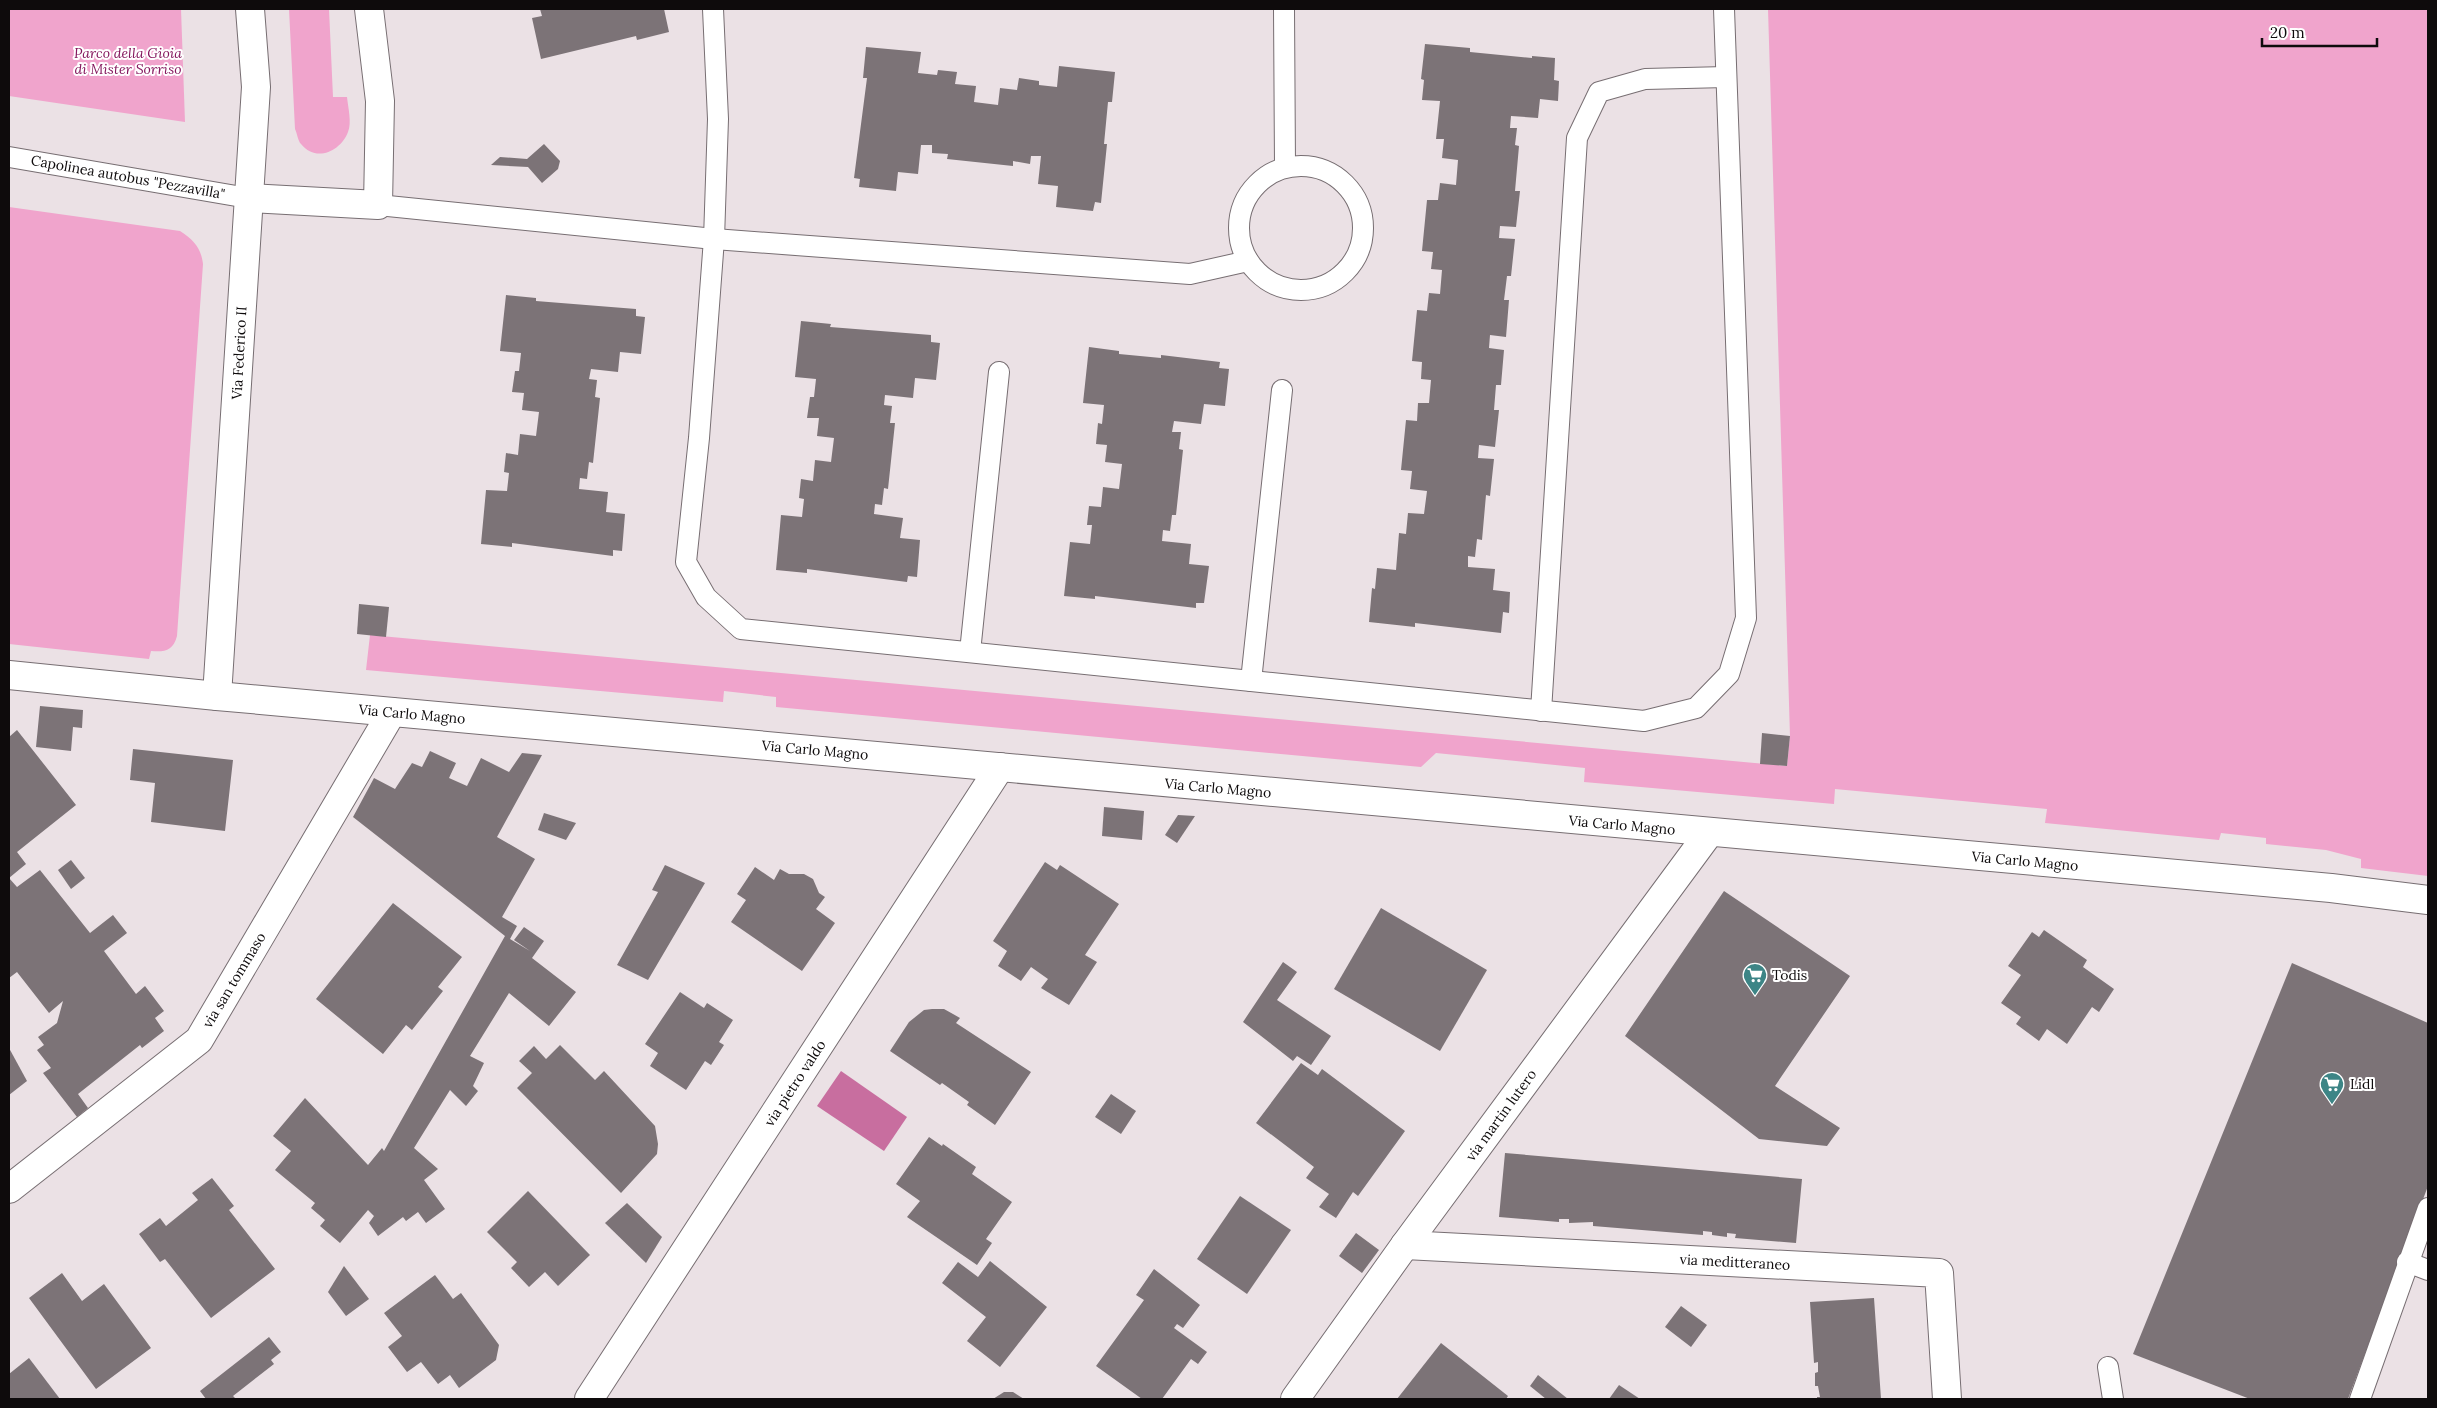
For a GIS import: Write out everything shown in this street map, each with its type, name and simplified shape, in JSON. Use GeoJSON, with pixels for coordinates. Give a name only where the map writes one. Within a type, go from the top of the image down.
{"type":"FeatureCollection","features":[{"type":"Feature","properties":{"kind":"street","name":"Via Federico II"},"geometry":{"type":"LineString","coordinates":[[217,696],[225,604],[256,87],[250,9]]}},
{"type":"Feature","properties":{"kind":"street"},"geometry":{"type":"LineString","coordinates":[[248,198],[378,205],[380,101],[369,9]]}},
{"type":"Feature","properties":{"kind":"street","name":"Via Carlo Magno"},"geometry":{"type":"LineString","coordinates":[[9,675],[217,696],[1709,833],[2331,888],[2428,900]]}},
{"type":"Feature","properties":{"kind":"street","name":"via san tommaso"},"geometry":{"type":"LineString","coordinates":[[9,1189],[199,1040],[392,712]]}},
{"type":"Feature","properties":{"kind":"street","name":"via pietro valdo"},"geometry":{"type":"LineString","coordinates":[[589,1399],[1000,767]]}},
{"type":"Feature","properties":{"kind":"street","name":"via martin lutero"},"geometry":{"type":"LineString","coordinates":[[1295,1399],[1405,1245],[1709,833]]}},
{"type":"Feature","properties":{"kind":"street","name":"via meditteraneo"},"geometry":{"type":"LineString","coordinates":[[1405,1245],[1939,1273],[1947,1399]]}},
{"type":"Feature","properties":{"kind":"lane"},"geometry":{"type":"LineString","coordinates":[[713,9],[718,119],[714,239],[699,438],[686,562],[706,597],[741,629],[1644,721],[1696,708],[1728,674],[1746,618],[1724,9]]}},
{"type":"Feature","properties":{"kind":"lane"},"geometry":{"type":"LineString","coordinates":[[1284,9],[1286,166]]}},
{"type":"Feature","properties":{"kind":"lane"},"geometry":{"type":"LineString","coordinates":[[1541,711],[1577,138],[1599,92],[1645,79],[1726,77]]}},
{"type":"Feature","properties":{"kind":"lane","name":"Capolinea autobus \"Pezzavilla\""},"geometry":{"type":"LineString","coordinates":[[9,157],[248,198]]}},
{"type":"Feature","properties":{"kind":"lane"},"geometry":{"type":"LineString","coordinates":[[1307,165],[1327,170],[1345,182],[1357,200],[1362,213],[1363,241],[1355,260],[1341,277],[1323,287],[1302,290],[1281,287],[1262,277],[1248,262],[1240,244],[1238,224],[1242,205],[1252,188],[1267,175],[1286,166],[1307,165]]}},
{"type":"Feature","properties":{"kind":"lane"},"geometry":{"type":"LineString","coordinates":[[378,205],[714,239],[1190,274],[1248,262]]}},
{"type":"Feature","properties":{"kind":"lane"},"geometry":{"type":"LineString","coordinates":[[970,652],[999,372]]}},
{"type":"Feature","properties":{"kind":"lane"},"geometry":{"type":"LineString","coordinates":[[1251,681],[1282,390]]}},
{"type":"Feature","properties":{"kind":"lane"},"geometry":{"type":"LineString","coordinates":[[2360,1399],[2407,1262],[2428,1208]]}},
{"type":"Feature","properties":{"kind":"lane"},"geometry":{"type":"LineString","coordinates":[[2407,1262],[2428,1270]]}},
{"type":"Feature","properties":{"kind":"lane"},"geometry":{"type":"LineString","coordinates":[[2108,1367],[2113,1399]]}},
{"type":"Feature","properties":{"kind":"green space","name":"Parco della Gioia di Mister Sorriso"},"geometry":{"type":"Polygon","coordinates":[[[9,9],[181,9],[185,122],[9,96],[9,9]]]}},
{"type":"Feature","properties":{"kind":"green space"},"geometry":{"type":"Polygon","coordinates":[[[289,9],[329,9],[333,97],[347,97],[350,124],[345,139],[340,145],[321,154],[307,150],[300,143],[295,129],[289,9]]]}},
{"type":"Feature","properties":{"kind":"green space"},"geometry":{"type":"Polygon","coordinates":[[[1768,9],[2428,9],[2428,876],[2361,868],[2361,859],[2326,850],[2266,844],[2266,838],[2221,833],[2219,840],[2045,823],[2047,809],[1835,789],[1834,804],[1584,782],[1585,768],[1436,753],[1421,767],[776,707],[776,697],[724,691],[723,702],[366,670],[370,635],[1787,766],[1790,736],[1768,9]]]}},
{"type":"Feature","properties":{"kind":"green space"},"geometry":{"type":"Polygon","coordinates":[[[9,207],[180,231],[193,241],[201,253],[203,264],[177,636],[171,648],[164,651],[151,651],[149,659],[9,644],[9,207]]]}},
{"type":"Feature","properties":{"kind":"shaded area"},"geometry":{"type":"Polygon","coordinates":[[[841,1071],[907,1117],[884,1151],[817,1106],[841,1071]]]}},
{"type":"Feature","properties":{"kind":"building"},"geometry":{"type":"Polygon","coordinates":[[[540,9],[664,9],[669,32],[637,40],[636,36],[541,59],[532,18],[542,16],[540,9]]]}},
{"type":"Feature","properties":{"kind":"building"},"geometry":{"type":"Polygon","coordinates":[[[1425,44],[1470,48],[1470,52],[1532,58],[1532,56],[1555,58],[1554,80],[1559,81],[1558,101],[1540,99],[1538,118],[1511,116],[1510,128],[1517,128],[1515,145],[1519,146],[1515,191],[1520,191],[1516,227],[1500,226],[1499,238],[1515,239],[1511,276],[1507,276],[1504,300],[1509,300],[1506,337],[1490,335],[1489,348],[1504,350],[1501,385],[1496,385],[1494,410],[1499,410],[1495,447],[1479,445],[1478,458],[1494,459],[1490,496],[1486,495],[1482,540],[1477,539],[1475,557],[1468,556],[1468,567],[1495,569],[1493,590],[1510,592],[1509,613],[1503,612],[1501,633],[1415,623],[1415,627],[1369,622],[1372,588],[1375,589],[1377,568],[1396,570],[1399,533],[1406,534],[1408,513],[1424,514],[1427,491],[1410,489],[1412,471],[1401,470],[1406,420],[1417,421],[1418,403],[1429,403],[1431,380],[1421,379],[1422,362],[1412,361],[1417,310],[1427,311],[1429,293],[1440,294],[1442,270],[1431,269],[1433,252],[1422,251],[1427,200],[1438,200],[1440,183],[1456,185],[1458,160],[1442,158],[1444,139],[1436,139],[1440,101],[1422,100],[1424,80],[1421,79],[1425,44]]]}},
{"type":"Feature","properties":{"kind":"building"},"geometry":{"type":"Polygon","coordinates":[[[866,47],[921,52],[918,73],[937,75],[938,70],[957,72],[955,84],[976,86],[974,102],[998,105],[1000,88],[1017,90],[1019,78],[1039,81],[1039,85],[1057,87],[1059,66],[1115,72],[1112,102],[1108,102],[1104,144],[1107,144],[1101,203],[1095,202],[1093,211],[1056,207],[1058,186],[1038,184],[1041,156],[1031,156],[1030,164],[1013,161],[1013,166],[947,159],[948,154],[932,153],[932,145],[921,145],[918,174],[898,172],[896,191],[859,187],[860,179],[854,178],[867,78],[863,78],[866,47]]]}},
{"type":"Feature","properties":{"kind":"building"},"geometry":{"type":"Polygon","coordinates":[[[544,144],[560,161],[558,169],[542,183],[528,167],[491,165],[500,157],[527,159],[544,144]]]}},
{"type":"Feature","properties":{"kind":"building"},"geometry":{"type":"Polygon","coordinates":[[[506,295],[536,298],[536,301],[636,309],[636,316],[645,317],[641,354],[620,352],[618,372],[591,369],[589,379],[597,380],[595,397],[600,398],[593,463],[589,462],[587,479],[580,478],[579,489],[608,492],[606,512],[625,514],[622,551],[613,550],[613,556],[512,543],[512,547],[481,544],[486,490],[507,491],[509,473],[504,472],[506,453],[518,455],[520,434],[536,436],[539,412],[522,410],[524,393],[512,392],[515,371],[519,371],[521,353],[500,351],[506,295]]]}},
{"type":"Feature","properties":{"kind":"building"},"geometry":{"type":"Polygon","coordinates":[[[801,321],[831,324],[830,327],[931,335],[931,342],[940,343],[936,380],[915,378],[913,398],[885,395],[884,405],[892,406],[890,423],[895,423],[888,489],[884,488],[882,505],[875,504],[874,514],[903,518],[900,538],[920,540],[917,577],[908,576],[907,582],[807,569],[807,573],[776,570],[781,515],[802,517],[804,499],[799,498],[801,479],[813,481],[815,460],[831,462],[834,438],[817,436],[819,418],[807,418],[810,397],[814,397],[816,379],[795,377],[801,321]]]}},
{"type":"Feature","properties":{"kind":"building"},"geometry":{"type":"Polygon","coordinates":[[[1089,347],[1119,351],[1119,354],[1161,358],[1161,355],[1220,362],[1219,368],[1229,369],[1225,406],[1204,404],[1201,424],[1174,421],[1172,432],[1181,432],[1179,449],[1183,450],[1176,515],[1172,515],[1170,531],[1163,530],[1162,541],[1191,544],[1189,564],[1209,566],[1204,603],[1196,603],[1196,608],[1095,596],[1095,599],[1064,596],[1070,542],[1090,544],[1092,525],[1087,525],[1089,506],[1101,507],[1103,487],[1119,489],[1122,464],[1105,462],[1107,445],[1096,444],[1098,423],[1102,424],[1104,405],[1083,403],[1089,347]]]}},
{"type":"Feature","properties":{"kind":"building"},"geometry":{"type":"Polygon","coordinates":[[[359,604],[389,607],[386,637],[357,634],[359,604]]]}},
{"type":"Feature","properties":{"kind":"building"},"geometry":{"type":"Polygon","coordinates":[[[40,706],[83,710],[82,728],[73,727],[71,751],[36,747],[40,706]]]}},
{"type":"Feature","properties":{"kind":"building"},"geometry":{"type":"Polygon","coordinates":[[[17,730],[76,805],[17,852],[26,864],[9,878],[9,737],[17,730]]]}},
{"type":"Feature","properties":{"kind":"building"},"geometry":{"type":"Polygon","coordinates":[[[1762,733],[1790,736],[1787,766],[1760,764],[1762,733]]]}},
{"type":"Feature","properties":{"kind":"building"},"geometry":{"type":"Polygon","coordinates":[[[133,749],[233,760],[225,831],[151,822],[155,783],[130,780],[133,749]]]}},
{"type":"Feature","properties":{"kind":"building"},"geometry":{"type":"Polygon","coordinates":[[[430,751],[456,763],[449,778],[467,786],[481,758],[509,772],[522,753],[542,755],[497,837],[535,859],[502,917],[517,926],[510,939],[530,951],[514,940],[524,927],[544,941],[532,958],[576,992],[549,1026],[509,993],[470,1056],[484,1063],[473,1086],[478,1091],[466,1106],[450,1090],[414,1148],[438,1169],[424,1180],[445,1209],[426,1223],[418,1212],[406,1221],[403,1217],[378,1236],[369,1223],[374,1216],[368,1210],[340,1243],[320,1226],[325,1220],[311,1208],[315,1203],[275,1170],[291,1151],[273,1136],[305,1098],[368,1165],[382,1148],[384,1151],[505,936],[353,817],[374,778],[395,789],[412,763],[422,767],[430,751]]]}},
{"type":"Feature","properties":{"kind":"building"},"geometry":{"type":"Polygon","coordinates":[[[1104,807],[1144,811],[1142,840],[1102,836],[1104,807]]]}},
{"type":"Feature","properties":{"kind":"building"},"geometry":{"type":"Polygon","coordinates":[[[544,813],[576,823],[566,840],[538,830],[544,813]]]}},
{"type":"Feature","properties":{"kind":"building"},"geometry":{"type":"Polygon","coordinates":[[[1178,815],[1195,816],[1177,843],[1165,835],[1178,815]]]}},
{"type":"Feature","properties":{"kind":"building"},"geometry":{"type":"Polygon","coordinates":[[[71,860],[85,878],[71,889],[58,870],[71,860]]]}},
{"type":"Feature","properties":{"kind":"building"},"geometry":{"type":"Polygon","coordinates":[[[1045,862],[1057,870],[1060,865],[1119,904],[1085,955],[1097,962],[1069,1005],[1041,988],[1048,979],[1031,967],[1021,981],[998,966],[1007,951],[993,941],[1045,862]]]}},
{"type":"Feature","properties":{"kind":"building"},"geometry":{"type":"Polygon","coordinates":[[[665,865],[705,883],[648,980],[617,965],[658,892],[652,890],[665,865]]]}},
{"type":"Feature","properties":{"kind":"building"},"geometry":{"type":"Polygon","coordinates":[[[755,867],[774,880],[780,869],[789,874],[804,874],[813,879],[819,893],[825,897],[816,909],[835,923],[802,971],[731,922],[746,900],[737,894],[755,867]]]}},
{"type":"Feature","properties":{"kind":"building"},"geometry":{"type":"Polygon","coordinates":[[[40,870],[90,933],[113,915],[127,933],[104,951],[136,994],[145,986],[164,1011],[155,1018],[164,1031],[142,1048],[140,1045],[78,1094],[88,1108],[77,1117],[43,1073],[51,1068],[37,1050],[44,1045],[38,1037],[57,1023],[63,1001],[49,1013],[17,972],[9,978],[9,878],[17,887],[40,870]]]}},
{"type":"Feature","properties":{"kind":"building"},"geometry":{"type":"Polygon","coordinates":[[[1724,891],[1850,976],[1775,1086],[1840,1128],[1827,1146],[1759,1139],[1625,1036],[1724,891]]]}},
{"type":"Feature","properties":{"kind":"building"},"geometry":{"type":"Polygon","coordinates":[[[393,903],[462,957],[438,987],[443,991],[412,1030],[406,1025],[383,1054],[316,999],[393,903]]]}},
{"type":"Feature","properties":{"kind":"building"},"geometry":{"type":"Polygon","coordinates":[[[1381,908],[1487,970],[1440,1051],[1334,989],[1381,908]]]}},
{"type":"Feature","properties":{"kind":"building"},"geometry":{"type":"Polygon","coordinates":[[[2044,930],[2087,960],[2083,967],[2114,989],[2099,1012],[2092,1007],[2067,1044],[2047,1029],[2039,1041],[2016,1024],[2021,1017],[2001,1003],[2021,975],[2008,966],[2032,932],[2039,937],[2044,930]]]}},
{"type":"Feature","properties":{"kind":"building"},"geometry":{"type":"Polygon","coordinates":[[[1283,962],[1297,972],[1277,1000],[1331,1036],[1311,1065],[1297,1056],[1293,1061],[1243,1022],[1283,962]]]}},
{"type":"Feature","properties":{"kind":"building","name":"Lidl"},"geometry":{"type":"Polygon","coordinates":[[[2292,963],[2428,1023],[2428,1186],[2348,1399],[2250,1399],[2133,1354],[2292,963]]]}},
{"type":"Feature","properties":{"kind":"building"},"geometry":{"type":"Polygon","coordinates":[[[680,992],[704,1008],[707,1003],[733,1020],[719,1042],[724,1045],[711,1065],[705,1061],[686,1090],[650,1066],[658,1053],[645,1044],[680,992]]]}},
{"type":"Feature","properties":{"kind":"building"},"geometry":{"type":"Polygon","coordinates":[[[944,1009],[960,1018],[956,1023],[1031,1072],[995,1125],[967,1105],[969,1102],[890,1051],[909,1022],[924,1010],[944,1009]]]}},
{"type":"Feature","properties":{"kind":"building"},"geometry":{"type":"Polygon","coordinates":[[[560,1045],[595,1080],[604,1071],[655,1126],[658,1144],[657,1154],[621,1193],[517,1088],[532,1073],[519,1061],[534,1046],[546,1059],[560,1045]]]}},
{"type":"Feature","properties":{"kind":"building"},"geometry":{"type":"Polygon","coordinates":[[[9,1048],[27,1081],[9,1095],[9,1048]]]}},
{"type":"Feature","properties":{"kind":"building"},"geometry":{"type":"Polygon","coordinates":[[[1301,1063],[1318,1075],[1322,1069],[1405,1131],[1358,1196],[1353,1192],[1336,1218],[1319,1207],[1329,1194],[1306,1178],[1314,1167],[1256,1123],[1301,1063]]]}},
{"type":"Feature","properties":{"kind":"building"},"geometry":{"type":"Polygon","coordinates":[[[1111,1094],[1136,1111],[1121,1134],[1095,1117],[1111,1094]]]}},
{"type":"Feature","properties":{"kind":"building"},"geometry":{"type":"Polygon","coordinates":[[[929,1137],[942,1146],[943,1144],[976,1167],[972,1174],[1012,1202],[986,1239],[992,1243],[977,1265],[907,1217],[920,1201],[896,1184],[929,1137]]]}},
{"type":"Feature","properties":{"kind":"building"},"geometry":{"type":"Polygon","coordinates":[[[1505,1153],[1802,1179],[1796,1243],[1735,1238],[1736,1234],[1727,1233],[1727,1237],[1712,1235],[1712,1232],[1703,1231],[1703,1235],[1593,1226],[1593,1222],[1569,1223],[1569,1219],[1559,1219],[1559,1222],[1499,1217],[1505,1153]]]}},
{"type":"Feature","properties":{"kind":"building"},"geometry":{"type":"Polygon","coordinates":[[[212,1178],[234,1206],[229,1210],[275,1269],[211,1318],[165,1259],[160,1262],[139,1234],[160,1218],[166,1226],[198,1200],[192,1193],[212,1178]]]}},
{"type":"Feature","properties":{"kind":"building"},"geometry":{"type":"Polygon","coordinates":[[[528,1191],[590,1255],[558,1286],[545,1272],[529,1287],[511,1268],[517,1262],[487,1232],[528,1191]]]}},
{"type":"Feature","properties":{"kind":"building"},"geometry":{"type":"Polygon","coordinates":[[[1240,1196],[1291,1230],[1247,1294],[1197,1259],[1240,1196]]]}},
{"type":"Feature","properties":{"kind":"building"},"geometry":{"type":"Polygon","coordinates":[[[627,1203],[662,1237],[646,1263],[605,1223],[627,1203]]]}},
{"type":"Feature","properties":{"kind":"building"},"geometry":{"type":"Polygon","coordinates":[[[1356,1233],[1379,1250],[1362,1273],[1339,1256],[1356,1233]]]}},
{"type":"Feature","properties":{"kind":"building"},"geometry":{"type":"Polygon","coordinates":[[[990,1261],[1047,1307],[1000,1367],[967,1341],[986,1317],[942,1283],[958,1262],[978,1277],[990,1261]]]}},
{"type":"Feature","properties":{"kind":"building"},"geometry":{"type":"Polygon","coordinates":[[[344,1266],[369,1299],[346,1316],[328,1292],[344,1266]]]}},
{"type":"Feature","properties":{"kind":"building"},"geometry":{"type":"Polygon","coordinates":[[[1154,1269],[1200,1305],[1183,1328],[1177,1324],[1174,1328],[1207,1352],[1198,1364],[1191,1359],[1162,1399],[1142,1399],[1096,1366],[1144,1300],[1136,1295],[1154,1269]]]}},
{"type":"Feature","properties":{"kind":"building"},"geometry":{"type":"Polygon","coordinates":[[[62,1273],[82,1301],[104,1284],[151,1348],[96,1389],[29,1298],[62,1273]]]}},
{"type":"Feature","properties":{"kind":"building"},"geometry":{"type":"Polygon","coordinates":[[[435,1275],[453,1299],[461,1293],[499,1345],[496,1360],[459,1388],[450,1375],[438,1384],[421,1362],[407,1372],[388,1347],[402,1336],[384,1313],[435,1275]]]}},
{"type":"Feature","properties":{"kind":"building"},"geometry":{"type":"Polygon","coordinates":[[[1874,1298],[1881,1399],[1817,1399],[1817,1397],[1820,1397],[1818,1386],[1815,1386],[1815,1373],[1818,1372],[1818,1362],[1814,1363],[1810,1302],[1874,1298]]]}},
{"type":"Feature","properties":{"kind":"building"},"geometry":{"type":"Polygon","coordinates":[[[1681,1306],[1707,1325],[1691,1347],[1665,1327],[1681,1306]]]}},
{"type":"Feature","properties":{"kind":"building"},"geometry":{"type":"Polygon","coordinates":[[[269,1337],[281,1352],[271,1360],[274,1364],[233,1396],[236,1399],[206,1399],[200,1391],[269,1337]]]}},
{"type":"Feature","properties":{"kind":"building"},"geometry":{"type":"Polygon","coordinates":[[[1441,1343],[1508,1396],[1506,1399],[1397,1399],[1441,1343]]]}},
{"type":"Feature","properties":{"kind":"building"},"geometry":{"type":"Polygon","coordinates":[[[29,1358],[60,1399],[9,1399],[9,1374],[29,1358]]]}},
{"type":"Feature","properties":{"kind":"building"},"geometry":{"type":"Polygon","coordinates":[[[1538,1375],[1568,1399],[1546,1399],[1530,1386],[1538,1375]]]}},
{"type":"Feature","properties":{"kind":"building"},"geometry":{"type":"Polygon","coordinates":[[[1619,1385],[1640,1399],[1609,1399],[1619,1385]]]}},
{"type":"Feature","properties":{"kind":"building"},"geometry":{"type":"Polygon","coordinates":[[[1004,1392],[1013,1392],[1024,1399],[993,1399],[1004,1392]]]}},
{"type":"Feature","properties":{"kind":"place","name":"Todis"},"geometry":{"type":"Point","coordinates":[1755,996]}},
{"type":"Feature","properties":{"kind":"place","name":"Lidl"},"geometry":{"type":"Point","coordinates":[2332,1105]}}]}
